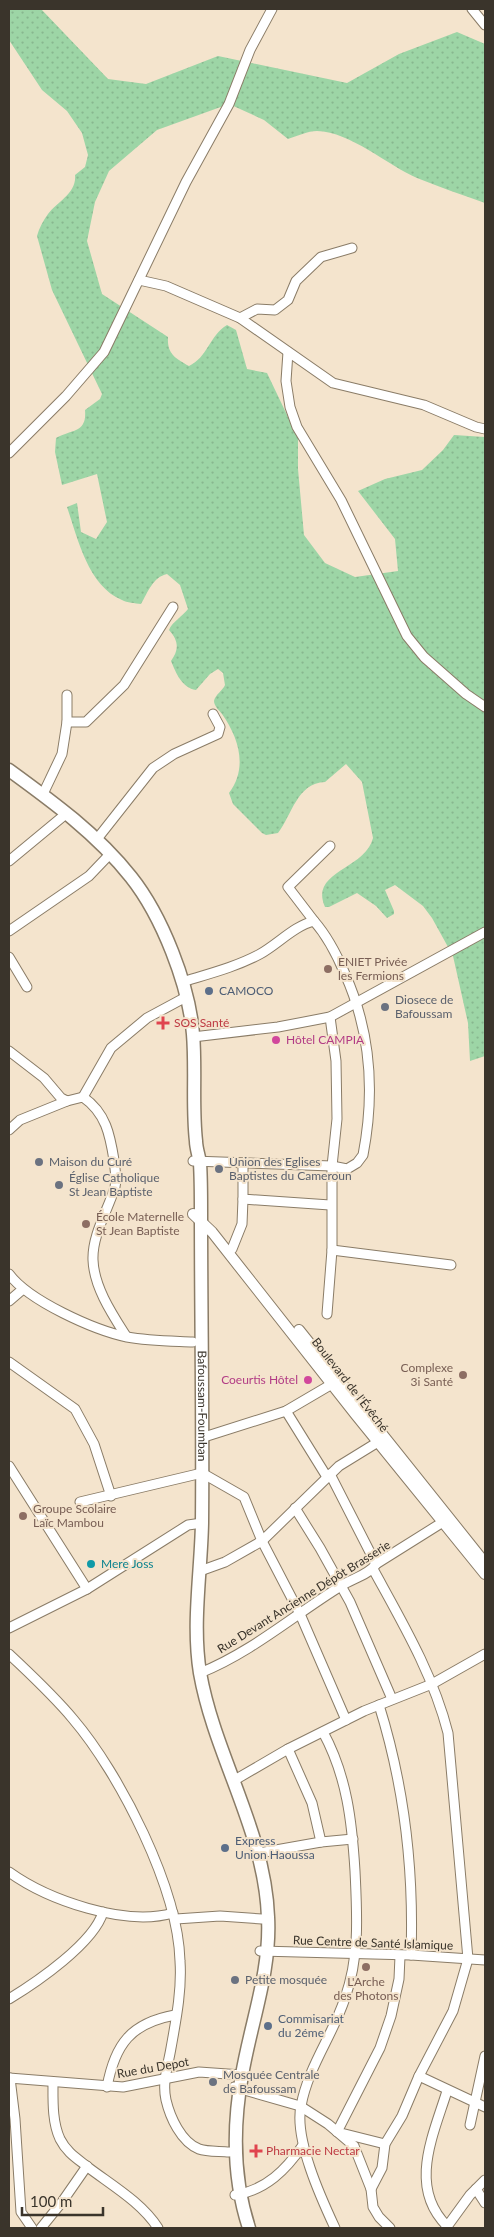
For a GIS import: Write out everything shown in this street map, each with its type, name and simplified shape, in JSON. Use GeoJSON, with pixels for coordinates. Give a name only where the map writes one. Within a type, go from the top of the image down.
{"type":"FeatureCollection","features":[{"type":"Feature","properties":{"kind":"highway"},"geometry":{"type":"LineString","coordinates":[[9,770],[43,794],[97,839],[132,878],[149,904],[182,982],[194,1037],[197,1341]]}},
{"type":"Feature","properties":{"kind":"highway","name":"Bafoussam-Foumban"},"geometry":{"type":"LineString","coordinates":[[197,1341],[201,1438],[198,1473]]}},
{"type":"Feature","properties":{"kind":"highway","name":"Bafoussam-Foumban"},"geometry":{"type":"LineString","coordinates":[[197,1341],[198,1473]]}},
{"type":"Feature","properties":{"kind":"highway"},"geometry":{"type":"LineString","coordinates":[[198,1473],[196,1571],[197,1671],[207,1716],[230,1782],[254,1861],[262,1919],[264,1982],[239,2074],[229,2125],[229,2152],[238,2194],[249,2228]]}},
{"type":"Feature","properties":{"kind":"highway"},"geometry":{"type":"LineString","coordinates":[[230,1782],[259,1853],[268,1908],[264,1952]]}},
{"type":"Feature","properties":{"kind":"highway"},"geometry":{"type":"LineString","coordinates":[[237,2088],[238,2194],[242,2228]]}},
{"type":"Feature","properties":{"kind":"main road","name":"Boulevard de l'Évêché"},"geometry":{"type":"LineString","coordinates":[[197,1213],[232,1249],[359,1412],[485,1563]]}},
{"type":"Feature","properties":{"kind":"main road","name":"Boulevard de l'Évêché"},"geometry":{"type":"LineString","coordinates":[[197,1213],[283,1315],[332,1384],[359,1412],[378,1442],[485,1574]]}},
{"type":"Feature","properties":{"kind":"street"},"geometry":{"type":"LineString","coordinates":[[9,453],[66,396],[104,352],[186,182],[229,104],[250,50],[272,9]]}},
{"type":"Feature","properties":{"kind":"street"},"geometry":{"type":"LineString","coordinates":[[472,9],[485,25]]}},
{"type":"Feature","properties":{"kind":"street"},"geometry":{"type":"LineString","coordinates":[[240,318],[257,309],[275,310],[288,300],[296,281],[321,257],[352,248]]}},
{"type":"Feature","properties":{"kind":"street"},"geometry":{"type":"LineString","coordinates":[[139,280],[166,286],[240,318],[333,383],[424,405],[485,429]]}},
{"type":"Feature","properties":{"kind":"street"},"geometry":{"type":"LineString","coordinates":[[288,352],[286,381],[290,407],[297,427],[341,500],[407,636],[436,667],[485,707]]}},
{"type":"Feature","properties":{"kind":"street"},"geometry":{"type":"LineString","coordinates":[[67,722],[86,722],[124,685],[173,607]]}},
{"type":"Feature","properties":{"kind":"street"},"geometry":{"type":"LineString","coordinates":[[43,794],[62,754],[67,722],[67,695]]}},
{"type":"Feature","properties":{"kind":"street"},"geometry":{"type":"LineString","coordinates":[[97,839],[153,768],[174,754],[218,734],[220,727],[213,714]]}},
{"type":"Feature","properties":{"kind":"street"},"geometry":{"type":"LineString","coordinates":[[9,860],[67,813]]}},
{"type":"Feature","properties":{"kind":"street"},"geometry":{"type":"LineString","coordinates":[[196,1161],[332,1166],[346,1169],[357,1163],[363,1155],[366,1139],[370,1067],[363,1020],[337,955],[324,933],[288,887],[330,846]]}},
{"type":"Feature","properties":{"kind":"street"},"geometry":{"type":"LineString","coordinates":[[9,931],[89,876],[111,853]]}},
{"type":"Feature","properties":{"kind":"street"},"geometry":{"type":"LineString","coordinates":[[182,982],[223,969],[260,954],[298,929],[314,921]]}},
{"type":"Feature","properties":{"kind":"street"},"geometry":{"type":"LineString","coordinates":[[194,1037],[330,1017],[485,932]]}},
{"type":"Feature","properties":{"kind":"street"},"geometry":{"type":"LineString","coordinates":[[9,957],[27,987]]}},
{"type":"Feature","properties":{"kind":"street"},"geometry":{"type":"LineString","coordinates":[[83,1098],[111,1048],[148,1018],[186,997]]}},
{"type":"Feature","properties":{"kind":"street"},"geometry":{"type":"LineString","coordinates":[[327,1314],[332,1250],[330,1205],[332,1166],[337,1119],[336,1062],[330,1017]]}},
{"type":"Feature","properties":{"kind":"street"},"geometry":{"type":"LineString","coordinates":[[9,1051],[32,1068],[66,1101]]}},
{"type":"Feature","properties":{"kind":"street"},"geometry":{"type":"LineString","coordinates":[[9,1130],[20,1120],[66,1101],[83,1098]]}},
{"type":"Feature","properties":{"kind":"street"},"geometry":{"type":"LineString","coordinates":[[83,1098],[99,1112],[107,1127],[116,1172],[114,1188],[96,1243],[93,1259],[96,1276],[109,1308],[126,1336]]}},
{"type":"Feature","properties":{"kind":"street"},"geometry":{"type":"LineString","coordinates":[[232,1249],[242,1224],[242,1164]]}},
{"type":"Feature","properties":{"kind":"street"},"geometry":{"type":"LineString","coordinates":[[243,1199],[330,1205]]}},
{"type":"Feature","properties":{"kind":"street"},"geometry":{"type":"LineString","coordinates":[[332,1250],[450,1265]]}},
{"type":"Feature","properties":{"kind":"street"},"geometry":{"type":"LineString","coordinates":[[9,1274],[23,1289],[73,1316],[126,1336],[197,1341]]}},
{"type":"Feature","properties":{"kind":"street"},"geometry":{"type":"LineString","coordinates":[[9,1301],[23,1289]]}},
{"type":"Feature","properties":{"kind":"street"},"geometry":{"type":"LineString","coordinates":[[9,1362],[75,1409],[94,1444],[111,1496]]}},
{"type":"Feature","properties":{"kind":"street"},"geometry":{"type":"LineString","coordinates":[[201,1438],[286,1411],[332,1384]]}},
{"type":"Feature","properties":{"kind":"street"},"geometry":{"type":"LineString","coordinates":[[286,1411],[328,1476],[410,1638],[441,1704],[448,1733],[468,1959],[453,2011],[419,2076],[402,2116],[385,2144],[382,2168],[371,2189]]}},
{"type":"Feature","properties":{"kind":"street"},"geometry":{"type":"LineString","coordinates":[[196,1571],[225,1562],[262,1541],[328,1476],[378,1442]]}},
{"type":"Feature","properties":{"kind":"street"},"geometry":{"type":"LineString","coordinates":[[9,1466],[87,1589]]}},
{"type":"Feature","properties":{"kind":"street"},"geometry":{"type":"LineString","coordinates":[[80,1502],[111,1496],[198,1473],[244,1497],[262,1541],[300,1614],[346,1720]]}},
{"type":"Feature","properties":{"kind":"street"},"geometry":{"type":"LineString","coordinates":[[295,1508],[350,1602],[392,1699]]}},
{"type":"Feature","properties":{"kind":"street","name":"Rue Devant Ancienne Dépôt Brasserie"},"geometry":{"type":"LineString","coordinates":[[197,1671],[239,1655],[341,1586],[443,1522]]}},
{"type":"Feature","properties":{"kind":"street"},"geometry":{"type":"LineString","coordinates":[[9,1628],[87,1589],[198,1523]]}},
{"type":"Feature","properties":{"kind":"street"},"geometry":{"type":"LineString","coordinates":[[230,1782],[288,1748],[379,1704],[432,1684],[485,1654]]}},
{"type":"Feature","properties":{"kind":"street"},"geometry":{"type":"LineString","coordinates":[[10,1659],[46,1689],[69,1714],[98,1753],[148,1844],[174,1916],[180,1961],[175,2015],[164,2079],[169,2112],[181,2134],[199,2149],[229,2152]]}},
{"type":"Feature","properties":{"kind":"street"},"geometry":{"type":"LineString","coordinates":[[379,1704],[396,1768],[406,1831],[412,1928],[411,1955]]}},
{"type":"Feature","properties":{"kind":"street"},"geometry":{"type":"LineString","coordinates":[[323,1732],[343,1777],[349,1805],[353,1839],[358,1938],[352,1976],[345,1999],[312,2070],[300,2106],[300,2132],[303,2145],[335,2228]]}},
{"type":"Feature","properties":{"kind":"street"},"geometry":{"type":"LineString","coordinates":[[288,1748],[312,1803],[321,1842]]}},
{"type":"Feature","properties":{"kind":"street"},"geometry":{"type":"LineString","coordinates":[[259,1853],[321,1842],[353,1839]]}},
{"type":"Feature","properties":{"kind":"street"},"geometry":{"type":"LineString","coordinates":[[9,1872],[41,1891],[103,1912],[151,1917],[220,1916],[262,1919]]}},
{"type":"Feature","properties":{"kind":"street"},"geometry":{"type":"LineString","coordinates":[[10,1996],[70,1953],[92,1932],[103,1912]]}},
{"type":"Feature","properties":{"kind":"street","name":"Rue Centre de Santé Islamique"},"geometry":{"type":"LineString","coordinates":[[264,1952],[411,1955],[485,1960]]}},
{"type":"Feature","properties":{"kind":"street"},"geometry":{"type":"LineString","coordinates":[[337,2132],[380,2048],[391,2016],[399,1979],[400,1956]]}},
{"type":"Feature","properties":{"kind":"street"},"geometry":{"type":"LineString","coordinates":[[107,2087],[111,2064],[129,2035],[143,2025],[175,2015]]}},
{"type":"Feature","properties":{"kind":"street"},"geometry":{"type":"LineString","coordinates":[[470,2125],[485,2056]]}},
{"type":"Feature","properties":{"kind":"street","name":"Rue du Depot"},"geometry":{"type":"LineString","coordinates":[[10,2078],[123,2087],[199,2072],[239,2074]]}},
{"type":"Feature","properties":{"kind":"street"},"geometry":{"type":"LineString","coordinates":[[419,2076],[447,2091],[485,2107]]}},
{"type":"Feature","properties":{"kind":"street"},"geometry":{"type":"LineString","coordinates":[[10,2078],[15,2118],[21,2212],[32,2228]]}},
{"type":"Feature","properties":{"kind":"street"},"geometry":{"type":"LineString","coordinates":[[53,2082],[53,2108],[59,2138],[74,2158],[129,2197],[158,2228]]}},
{"type":"Feature","properties":{"kind":"street"},"geometry":{"type":"LineString","coordinates":[[237,2088],[300,2106],[354,2146],[371,2189],[373,2207],[379,2218],[390,2228]]}},
{"type":"Feature","properties":{"kind":"street"},"geometry":{"type":"LineString","coordinates":[[447,2091],[432,2142],[426,2175],[427,2198],[446,2227],[476,2188],[485,2180]]}},
{"type":"Feature","properties":{"kind":"street"},"geometry":{"type":"LineString","coordinates":[[337,2132],[385,2144]]}},
{"type":"Feature","properties":{"kind":"street"},"geometry":{"type":"LineString","coordinates":[[238,2194],[258,2188],[285,2169],[294,2160],[303,2145]]}},
{"type":"Feature","properties":{"kind":"street"},"geometry":{"type":"LineString","coordinates":[[41,2228],[87,2166]]}},
{"type":"Feature","properties":{"kind":"street"},"geometry":{"type":"LineString","coordinates":[[476,2188],[485,2203]]}},
{"type":"Feature","properties":{"kind":"green space"},"geometry":{"type":"Polygon","coordinates":[[[9,9],[41,9],[108,79],[146,84],[218,56],[347,83],[399,54],[457,32],[485,44],[485,203],[417,178],[343,137],[317,131],[288,139],[264,120],[229,104],[157,130],[109,171],[95,202],[87,241],[102,294],[168,337],[169,348],[173,355],[189,366],[200,358],[221,329],[227,325],[236,330],[247,369],[267,373],[288,417],[298,421],[298,469],[304,535],[325,563],[355,577],[398,571],[395,539],[358,491],[385,479],[422,470],[443,450],[454,435],[485,437],[485,1056],[470,1061],[468,1023],[453,956],[432,918],[423,906],[395,885],[385,890],[394,911],[394,914],[387,918],[376,906],[357,893],[329,907],[325,907],[322,895],[325,886],[331,878],[368,849],[373,838],[362,782],[346,764],[325,782],[308,788],[302,794],[278,833],[266,835],[262,833],[233,804],[229,793],[235,783],[240,763],[237,743],[233,733],[214,703],[225,685],[223,673],[218,669],[210,674],[196,690],[191,689],[177,675],[171,661],[177,646],[175,638],[169,630],[188,609],[180,585],[167,574],[154,582],[141,604],[126,602],[110,593],[101,584],[93,573],[80,547],[67,507],[77,503],[81,532],[96,539],[107,522],[97,474],[62,485],[55,452],[56,438],[81,427],[84,423],[85,410],[100,399],[102,394],[52,290],[37,236],[48,214],[70,192],[75,181],[75,175],[85,167],[88,155],[82,133],[67,111],[42,90],[9,40],[9,9]]]}},
{"type":"Feature","properties":{"kind":"place","name":"ENIET Privée les Fermions"},"geometry":{"type":"Point","coordinates":[328,969]}},
{"type":"Feature","properties":{"kind":"place","name":"CAMOCO"},"geometry":{"type":"Point","coordinates":[209,991]}},
{"type":"Feature","properties":{"kind":"place","name":"Diosece de Bafoussam"},"geometry":{"type":"Point","coordinates":[385,1007]}},
{"type":"Feature","properties":{"kind":"place","name":"SOS Santé"},"geometry":{"type":"Point","coordinates":[163,1023]}},
{"type":"Feature","properties":{"kind":"place","name":"Hôtel CAMPIA"},"geometry":{"type":"Point","coordinates":[276,1040]}},
{"type":"Feature","properties":{"kind":"place","name":"Maison du Curé"},"geometry":{"type":"Point","coordinates":[39,1162]}},
{"type":"Feature","properties":{"kind":"place","name":"Union des Eglises Baptistes du Cameroun"},"geometry":{"type":"Point","coordinates":[219,1169]}},
{"type":"Feature","properties":{"kind":"place","name":"Église Catholique St Jean Baptiste"},"geometry":{"type":"Point","coordinates":[59,1185]}},
{"type":"Feature","properties":{"kind":"place","name":"École Maternelle St Jean Baptiste"},"geometry":{"type":"Point","coordinates":[86,1224]}},
{"type":"Feature","properties":{"kind":"place","name":"Complexe 3i Santé"},"geometry":{"type":"Point","coordinates":[463,1375]}},
{"type":"Feature","properties":{"kind":"place","name":"Coeurtis Hôtel"},"geometry":{"type":"Point","coordinates":[308,1380]}},
{"type":"Feature","properties":{"kind":"place","name":"Groupe Scolaire Laïc Mambou"},"geometry":{"type":"Point","coordinates":[23,1516]}},
{"type":"Feature","properties":{"kind":"place","name":"Mere Joss"},"geometry":{"type":"Point","coordinates":[91,1564]}},
{"type":"Feature","properties":{"kind":"place","name":"Express Union Haoussa"},"geometry":{"type":"Point","coordinates":[225,1848]}},
{"type":"Feature","properties":{"kind":"place","name":"L'Arche des Photons"},"geometry":{"type":"Point","coordinates":[366,1967]}},
{"type":"Feature","properties":{"kind":"place","name":"Petite mosquée"},"geometry":{"type":"Point","coordinates":[235,1980]}},
{"type":"Feature","properties":{"kind":"place","name":"Commisariat du 2éme"},"geometry":{"type":"Point","coordinates":[268,2026]}},
{"type":"Feature","properties":{"kind":"place","name":"Mosquée Centrale de Bafoussam"},"geometry":{"type":"Point","coordinates":[213,2082]}},
{"type":"Feature","properties":{"kind":"place","name":"Pharmacie Nectar"},"geometry":{"type":"Point","coordinates":[256,2151]}}]}
